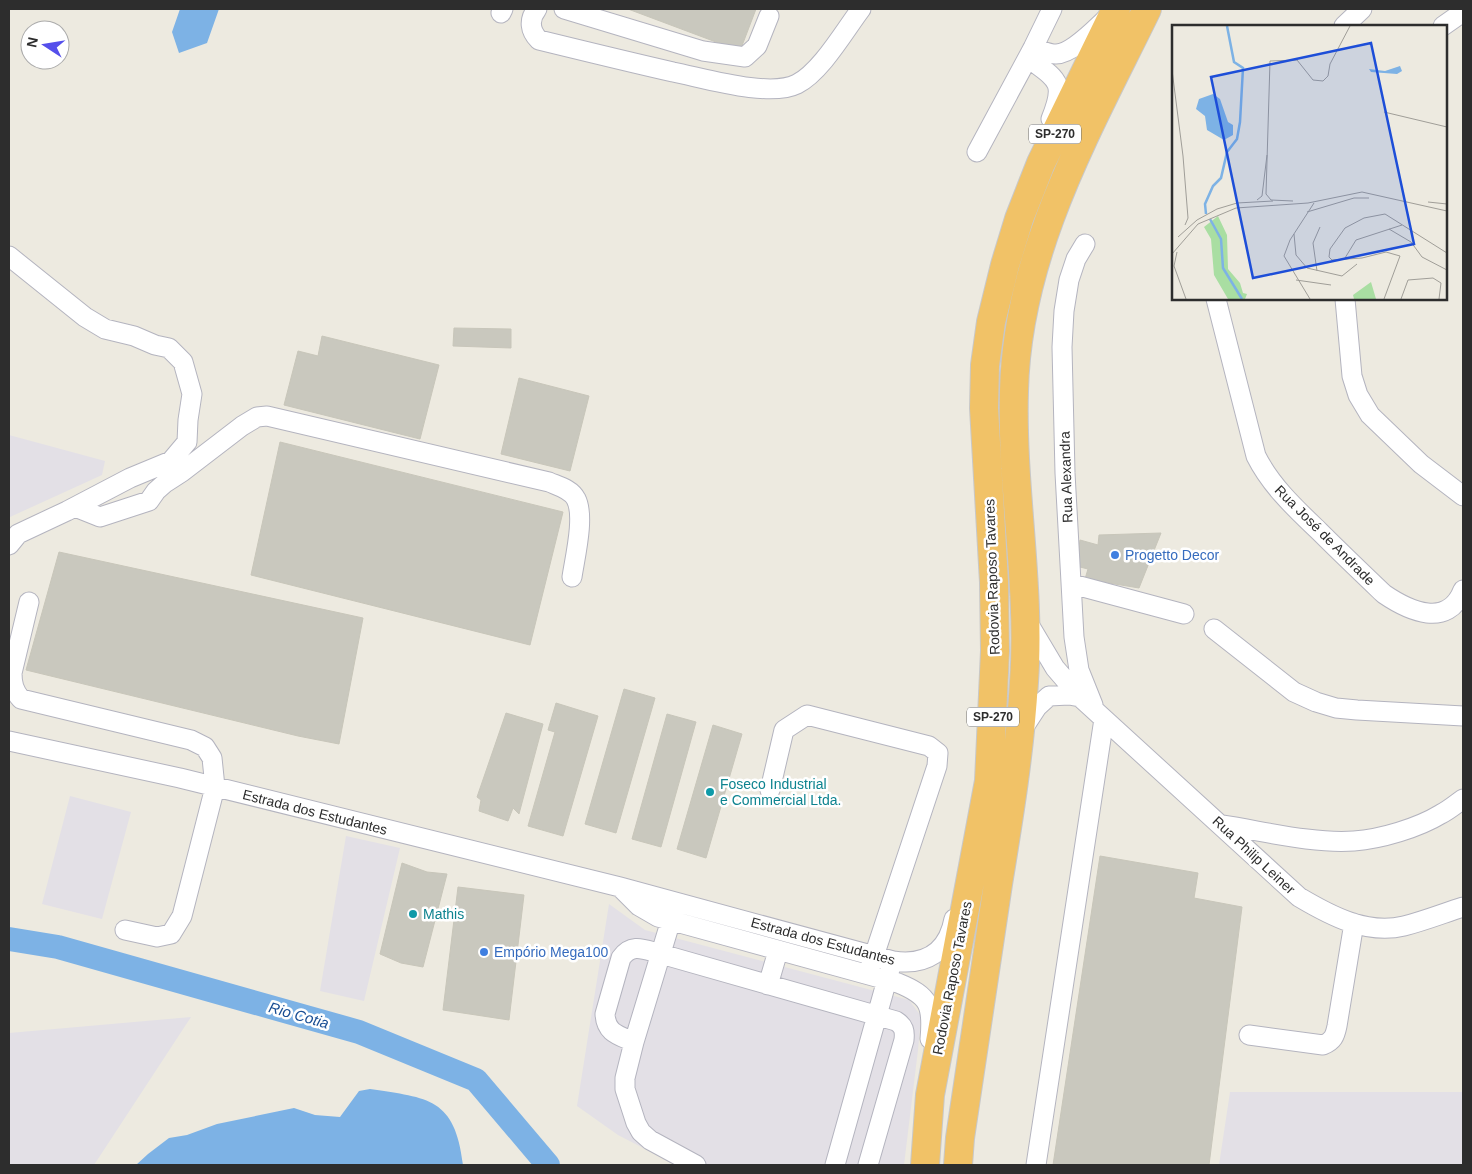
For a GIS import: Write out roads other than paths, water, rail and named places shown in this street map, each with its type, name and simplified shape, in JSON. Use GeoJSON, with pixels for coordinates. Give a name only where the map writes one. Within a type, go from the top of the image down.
{"type":"FeatureCollection","features":[{"type":"Feature","properties":{"kind":"highway","name":"Rodovia Raposo Tavares"},"geometry":{"type":"LineString","coordinates":[[958,1165],[960,1138],[1013,787],[1024,680],[1024,616],[1014,435],[1014,389],[1019,334],[1028,284],[1044,232],[1062,187],[1147,9]]}},
{"type":"Feature","properties":{"kind":"highway","name":"Rodovia Raposo Tavares"},"geometry":{"type":"LineString","coordinates":[[924,1165],[930,1095],[989,781],[995,651],[994,582],[984,408],[985,365],[991,322],[1019,219],[1041,163],[1116,10]]}},
{"type":"Feature","properties":{"kind":"street"},"geometry":{"type":"LineString","coordinates":[[537,9],[531,20],[531,28],[539,40],[724,83],[767,88],[786,88],[797,84],[818,68],[861,9]]}},
{"type":"Feature","properties":{"kind":"street"},"geometry":{"type":"LineString","coordinates":[[564,9],[703,51],[744,57],[757,46],[769,16]]}},
{"type":"Feature","properties":{"kind":"street"},"geometry":{"type":"LineString","coordinates":[[977,152],[1030,53],[1051,9]]}},
{"type":"Feature","properties":{"kind":"street"},"geometry":{"type":"LineString","coordinates":[[1345,25],[1362,9]]}},
{"type":"Feature","properties":{"kind":"street"},"geometry":{"type":"LineString","coordinates":[[1030,53],[1058,54],[1066,52],[1116,10]]}},
{"type":"Feature","properties":{"kind":"street"},"geometry":{"type":"LineString","coordinates":[[1444,25],[1463,12]]}},
{"type":"Feature","properties":{"kind":"street"},"geometry":{"type":"LineString","coordinates":[[1019,219],[1029,173],[1058,101],[1060,91],[1050,74],[1030,53]]}},
{"type":"Feature","properties":{"kind":"street","name":"Rua Alexandra"},"geometry":{"type":"LineString","coordinates":[[1085,244],[1076,259],[1069,280],[1064,311],[1062,347],[1065,473],[1074,637],[1079,670],[1100,715]]}},
{"type":"Feature","properties":{"kind":"street"},"geometry":{"type":"LineString","coordinates":[[9,256],[86,317],[105,329],[134,336],[155,345],[169,348],[183,362],[192,394],[187,442],[171,461],[130,478],[18,534],[9,545]]}},
{"type":"Feature","properties":{"kind":"street","name":"Rua José de Andrade"},"geometry":{"type":"LineString","coordinates":[[1216,300],[1256,456],[1272,482],[1296,509],[1384,594],[1400,605],[1421,612],[1436,614],[1450,608],[1461,596],[1463,590]]}},
{"type":"Feature","properties":{"kind":"street"},"geometry":{"type":"LineString","coordinates":[[1346,300],[1352,376],[1358,395],[1370,414],[1420,464],[1463,496]]}},
{"type":"Feature","properties":{"kind":"street"},"geometry":{"type":"LineString","coordinates":[[75,507],[100,517],[149,501],[165,483],[242,426],[257,417],[267,416],[549,482],[567,490],[575,497],[579,508],[572,577]]}},
{"type":"Feature","properties":{"kind":"street"},"geometry":{"type":"LineString","coordinates":[[1072,584],[1184,614]]}},
{"type":"Feature","properties":{"kind":"street"},"geometry":{"type":"LineString","coordinates":[[29,602],[12,673],[12,683],[15,692],[21,699],[191,740],[205,747],[212,758],[216,787],[182,916],[171,934],[158,937],[125,930]]}},
{"type":"Feature","properties":{"kind":"street","name":"Rua Philip Leiner"},"geometry":{"type":"LineString","coordinates":[[1024,616],[1055,668],[1080,697],[1299,897],[1320,910],[1361,926],[1383,928],[1404,926],[1463,907]]}},
{"type":"Feature","properties":{"kind":"street"},"geometry":{"type":"LineString","coordinates":[[1214,629],[1294,692],[1316,702],[1336,708],[1463,716]]}},
{"type":"Feature","properties":{"kind":"street"},"geometry":{"type":"LineString","coordinates":[[1019,736],[1037,708],[1049,696],[1069,695],[1080,697]]}},
{"type":"Feature","properties":{"kind":"street"},"geometry":{"type":"LineString","coordinates":[[770,790],[784,730],[807,715],[929,746],[938,754],[937,766],[868,975]]}},
{"type":"Feature","properties":{"kind":"street"},"geometry":{"type":"LineString","coordinates":[[1036,1165],[1100,715]]}},
{"type":"Feature","properties":{"kind":"street","name":"Estrada dos Estudantes"},"geometry":{"type":"LineString","coordinates":[[9,741],[216,787],[620,887],[893,961],[915,962],[924,960],[938,951],[950,933],[969,837],[989,781]]}},
{"type":"Feature","properties":{"kind":"street"},"geometry":{"type":"LineString","coordinates":[[1222,825],[1318,840],[1353,841],[1376,838],[1412,827],[1441,814],[1463,798]]}},
{"type":"Feature","properties":{"kind":"street","name":"Estrada dos Estudantes"},"geometry":{"type":"LineString","coordinates":[[620,887],[639,906],[671,922],[898,983],[913,989],[926,1001],[932,1020],[923,1122],[924,1165]]}},
{"type":"Feature","properties":{"kind":"street"},"geometry":{"type":"LineString","coordinates":[[676,902],[634,1042],[625,1078],[625,1089],[636,1124],[641,1132],[650,1140],[696,1165]]}},
{"type":"Feature","properties":{"kind":"street"},"geometry":{"type":"LineString","coordinates":[[1249,1035],[1323,1045],[1335,1037],[1354,923]]}},
{"type":"Feature","properties":{"kind":"street"},"geometry":{"type":"LineString","coordinates":[[634,1042],[616,1034],[606,1023],[605,1014],[621,958],[632,948],[661,954],[902,1024],[905,1030],[904,1040],[868,1165]]}},
{"type":"Feature","properties":{"kind":"street"},"geometry":{"type":"LineString","coordinates":[[768,985],[778,951]]}},
{"type":"Feature","properties":{"kind":"street"},"geometry":{"type":"LineString","coordinates":[[838,1165],[893,961]]}},
{"type":"Feature","properties":{"kind":"water"},"geometry":{"type":"Polygon","coordinates":[[[180,9],[219,9],[207,43],[179,53],[172,32],[180,9]]]}},
{"type":"Feature","properties":{"kind":"water"},"geometry":{"type":"Polygon","coordinates":[[[370,1089],[408,1095],[436,1105],[446,1114],[453,1126],[459,1143],[463,1165],[136,1165],[169,1138],[187,1135],[217,1124],[294,1108],[315,1115],[340,1117],[359,1091],[370,1089]]]}},
{"type":"Feature","properties":{"kind":"waterway","name":"Rio Cotia"},"geometry":{"type":"LineString","coordinates":[[9,939],[58,947],[359,1032],[476,1080],[548,1165]]}},
{"type":"Feature","properties":{"kind":"place","name":"Progetto Decor"},"geometry":{"type":"Point","coordinates":[1115,555]}},
{"type":"Feature","properties":{"kind":"place","name":"Foseco Industrial e Commercial Ltda."},"geometry":{"type":"Point","coordinates":[710,792]}},
{"type":"Feature","properties":{"kind":"place","name":"Mathis"},"geometry":{"type":"Point","coordinates":[413,914]}},
{"type":"Feature","properties":{"kind":"place","name":"Empório Mega100"},"geometry":{"type":"Point","coordinates":[484,952]}}]}
